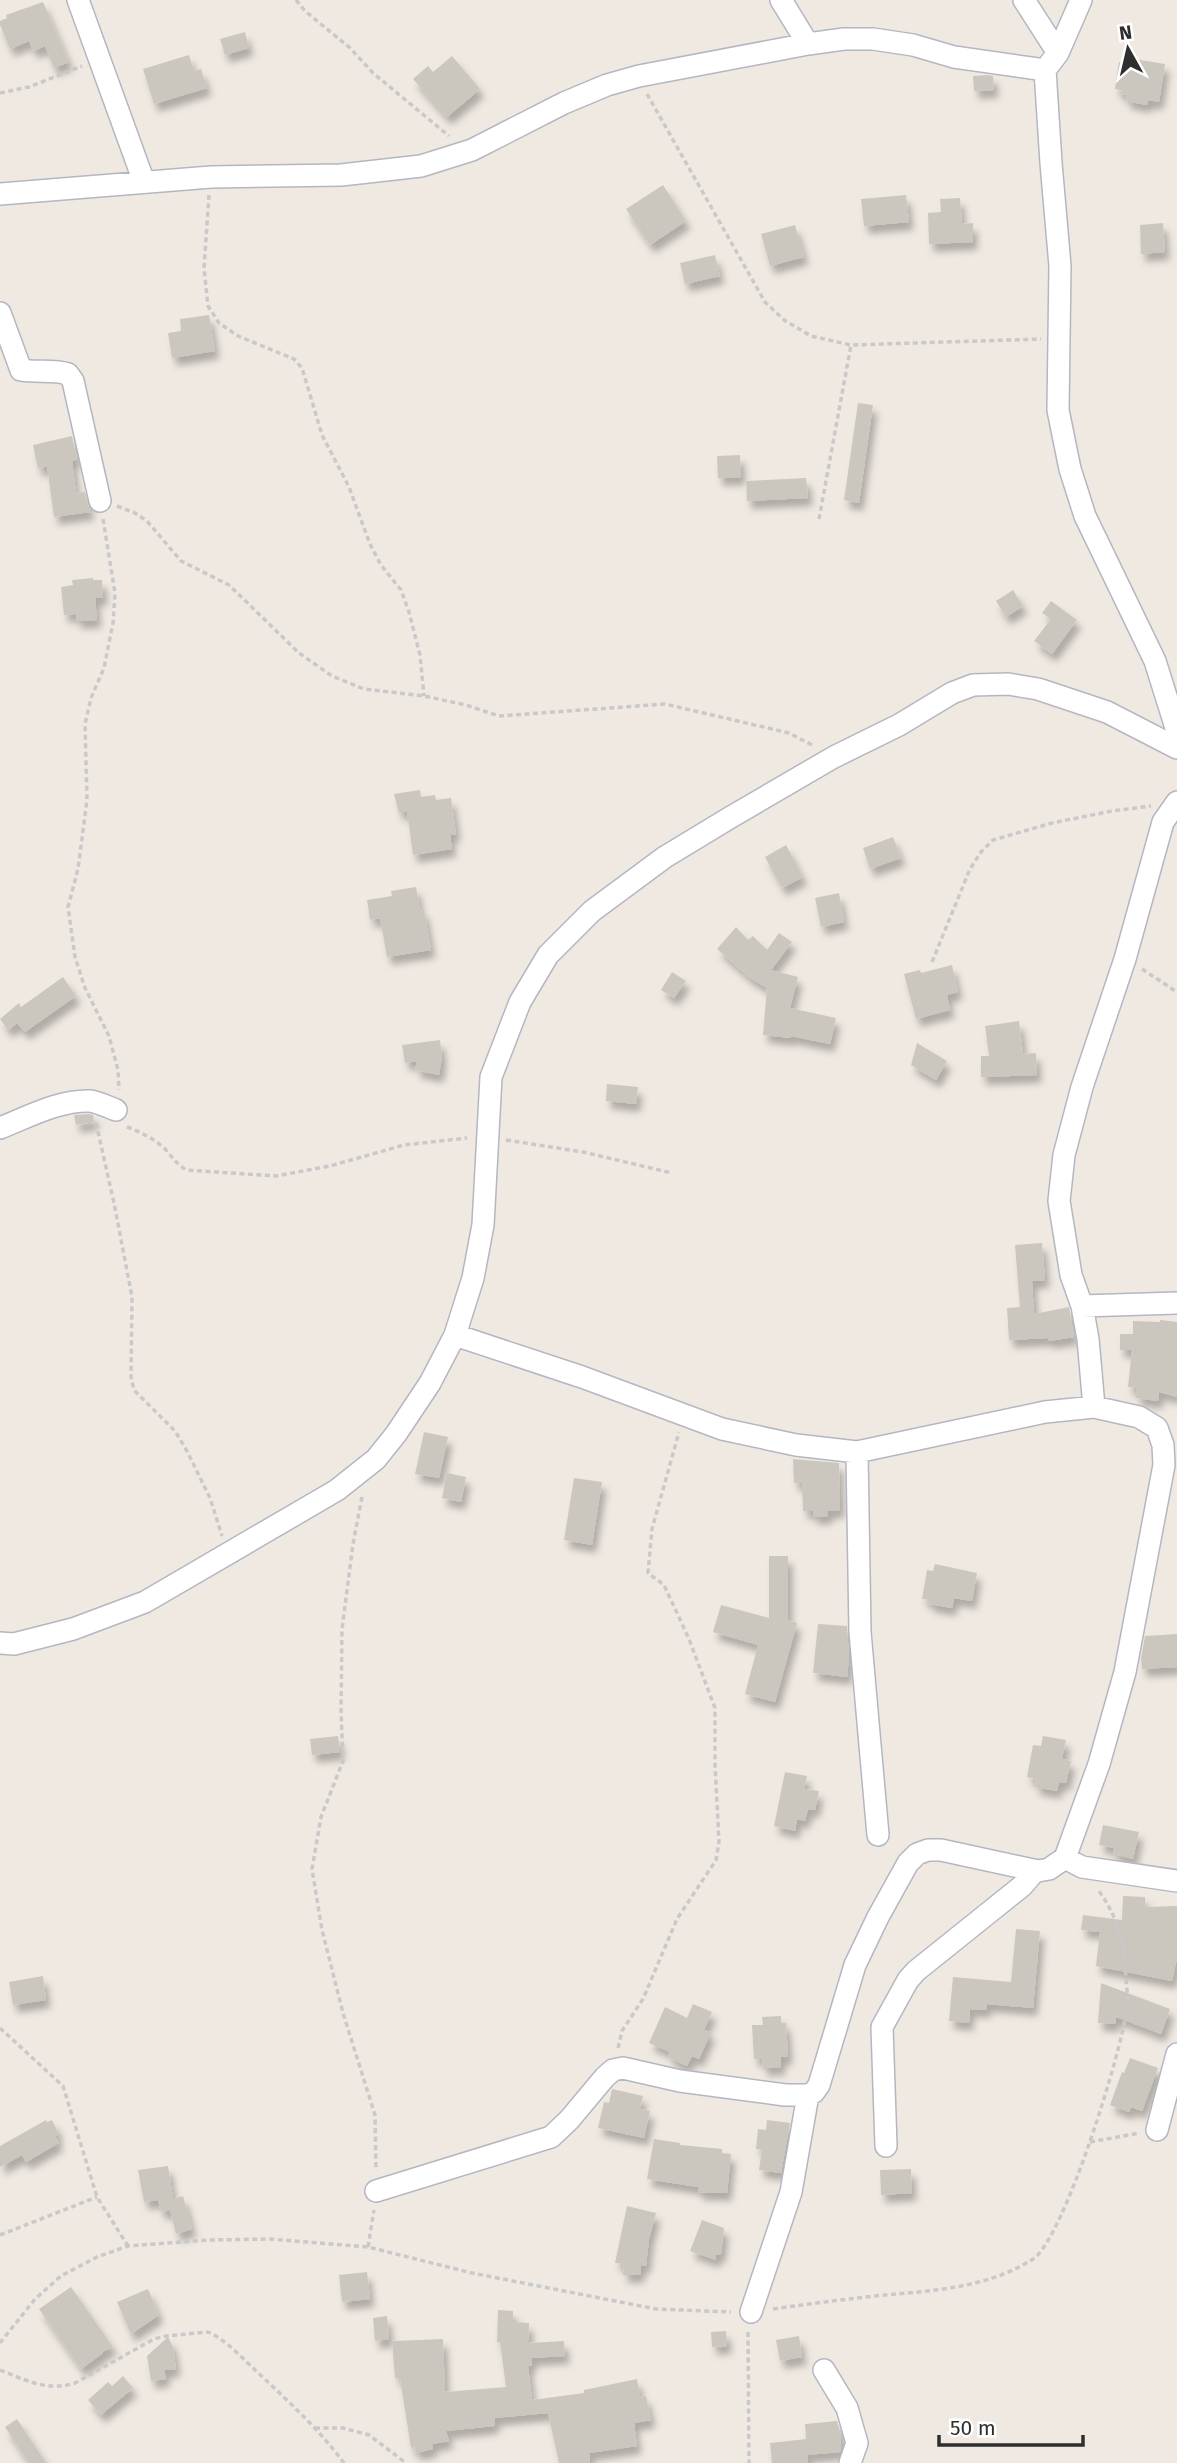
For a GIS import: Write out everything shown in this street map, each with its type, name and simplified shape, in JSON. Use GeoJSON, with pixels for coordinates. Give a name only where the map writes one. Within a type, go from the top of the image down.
{"type":"FeatureCollection","features":[{"type":"Feature","properties":{"kind":"street"},"geometry":{"type":"LineString","coordinates":[[78,0],[144,182]]}},
{"type":"Feature","properties":{"kind":"street"},"geometry":{"type":"LineString","coordinates":[[781,0],[808,44]]}},
{"type":"Feature","properties":{"kind":"street"},"geometry":{"type":"LineString","coordinates":[[1024,0],[1058,53]]}},
{"type":"Feature","properties":{"kind":"street"},"geometry":{"type":"LineString","coordinates":[[1081,0],[1058,53],[1045,70],[1060,266],[1058,410],[1085,516],[1155,662],[1177,731]]}},
{"type":"Feature","properties":{"kind":"street"},"geometry":{"type":"LineString","coordinates":[[0,194],[211,177],[341,175],[421,166],[472,150],[564,103],[607,85],[639,76],[844,39],[873,39],[913,45],[954,57],[1045,70]]}},
{"type":"Feature","properties":{"kind":"street"},"geometry":{"type":"LineString","coordinates":[[0,313],[21,370],[58,370],[68,374],[73,381],[100,501]]}},
{"type":"Feature","properties":{"kind":"street"},"geometry":{"type":"LineString","coordinates":[[0,1643],[14,1644],[73,1629],[145,1602],[337,1490],[376,1459],[430,1383],[455,1335],[473,1278],[483,1225],[491,1077],[520,1002],[548,955],[592,911],[665,857],[834,757],[899,725],[951,693],[973,685],[1008,684],[1038,689],[1107,712],[1177,748]]}},
{"type":"Feature","properties":{"kind":"street"},"geometry":{"type":"LineString","coordinates":[[1094,1407],[1093,1373],[1082,1307],[1071,1275],[1059,1201],[1064,1155],[1125,958],[1163,822],[1175,803]]}},
{"type":"Feature","properties":{"kind":"street"},"geometry":{"type":"LineString","coordinates":[[0,1128],[54,1107],[92,1101],[116,1110]]}},
{"type":"Feature","properties":{"kind":"street"},"geometry":{"type":"LineString","coordinates":[[1082,1307],[1177,1303]]}},
{"type":"Feature","properties":{"kind":"street"},"geometry":{"type":"LineString","coordinates":[[455,1335],[582,1377],[722,1429],[783,1443],[857,1452],[1045,1412],[1094,1407],[1139,1417],[1157,1428],[1163,1445],[1164,1465],[1125,1672],[1073,1863]]}},
{"type":"Feature","properties":{"kind":"street"},"geometry":{"type":"LineString","coordinates":[[857,1452],[860,1632],[878,1835]]}},
{"type":"Feature","properties":{"kind":"street"},"geometry":{"type":"LineString","coordinates":[[376,2191],[551,2137],[560,2131],[598,2084],[613,2070],[623,2068],[680,2081],[785,2095],[808,2095],[814,2092],[819,2085],[855,1965],[908,1863],[917,1854],[941,1850],[1035,1871],[1073,1863],[1177,1881]]}},
{"type":"Feature","properties":{"kind":"street"},"geometry":{"type":"LineString","coordinates":[[886,2146],[881,2048],[883,2023],[916,1971],[970,1926],[1008,1899],[1035,1871]]}},
{"type":"Feature","properties":{"kind":"street"},"geometry":{"type":"LineString","coordinates":[[1157,2130],[1177,2054]]}},
{"type":"Feature","properties":{"kind":"street"},"geometry":{"type":"LineString","coordinates":[[751,2312],[790,2192],[808,2095]]}},
{"type":"Feature","properties":{"kind":"street"},"geometry":{"type":"LineString","coordinates":[[824,2370],[847,2408],[857,2443],[850,2463]]}},
{"type":"Feature","properties":{"kind":"path"},"geometry":{"type":"LineString","coordinates":[[296,0],[304,11],[350,48],[373,73],[446,135],[472,150]]}},
{"type":"Feature","properties":{"kind":"path"},"geometry":{"type":"LineString","coordinates":[[0,93],[29,87],[100,58]]}},
{"type":"Feature","properties":{"kind":"path"},"geometry":{"type":"LineString","coordinates":[[639,76],[650,102],[765,302],[784,320],[811,336],[851,345],[1059,339]]}},
{"type":"Feature","properties":{"kind":"path"},"geometry":{"type":"LineString","coordinates":[[211,177],[204,268],[208,306],[219,323],[237,336],[294,359],[302,368],[322,435],[349,487],[370,544],[381,565],[401,590],[420,655],[424,696]]}},
{"type":"Feature","properties":{"kind":"path"},"geometry":{"type":"LineString","coordinates":[[819,519],[851,345]]}},
{"type":"Feature","properties":{"kind":"path"},"geometry":{"type":"LineString","coordinates":[[672,1173],[583,1152],[486,1136],[404,1144],[330,1166],[275,1176],[207,1173],[186,1170],[152,1140],[119,1123],[116,1110],[120,1086],[118,1070],[109,1036],[85,988],[75,957],[68,908],[78,869],[88,800],[85,724],[91,698],[104,668],[113,623],[115,593],[100,501],[135,513],[147,522],[181,561],[229,585],[299,653],[332,676],[364,689],[424,696],[466,705],[499,716],[665,704],[789,733],[834,757]]}},
{"type":"Feature","properties":{"kind":"path"},"geometry":{"type":"LineString","coordinates":[[932,962],[970,869],[993,840],[1064,820],[1175,803]]}},
{"type":"Feature","properties":{"kind":"path"},"geometry":{"type":"LineString","coordinates":[[1125,958],[1177,992]]}},
{"type":"Feature","properties":{"kind":"path"},"geometry":{"type":"LineString","coordinates":[[92,1101],[132,1297],[131,1377],[134,1390],[175,1431],[187,1451],[210,1497],[227,1555]]}},
{"type":"Feature","properties":{"kind":"path"},"geometry":{"type":"LineString","coordinates":[[613,2070],[622,2031],[643,1999],[677,1919],[716,1860],[719,1842],[715,1709],[689,1639],[664,1585],[648,1573],[652,1529],[684,1415]]}},
{"type":"Feature","properties":{"kind":"path"},"geometry":{"type":"LineString","coordinates":[[365,1489],[353,1544],[342,1629],[343,1761],[321,1817],[312,1869],[322,1930],[342,2012],[375,2115],[376,2191],[368,2247]]}},
{"type":"Feature","properties":{"kind":"path"},"geometry":{"type":"LineString","coordinates":[[0,2343],[35,2299],[61,2276],[97,2257],[128,2245],[270,2239],[368,2247],[472,2273],[656,2309],[751,2312],[943,2288],[974,2283],[1006,2273],[1036,2258],[1062,2216],[1090,2142],[1128,2007],[1125,1953],[1120,1929],[1111,1908],[1073,1863]]}},
{"type":"Feature","properties":{"kind":"path"},"geometry":{"type":"LineString","coordinates":[[0,2028],[63,2086],[97,2197],[128,2245]]}},
{"type":"Feature","properties":{"kind":"path"},"geometry":{"type":"LineString","coordinates":[[1090,2142],[1157,2130]]}},
{"type":"Feature","properties":{"kind":"path"},"geometry":{"type":"LineString","coordinates":[[0,2235],[97,2197]]}},
{"type":"Feature","properties":{"kind":"path"},"geometry":{"type":"LineString","coordinates":[[749,2463],[747,2354],[751,2312]]}},
{"type":"Feature","properties":{"kind":"path"},"geometry":{"type":"LineString","coordinates":[[0,2370],[35,2384],[65,2386],[154,2339],[176,2334],[208,2332],[237,2353],[315,2428],[344,2463]]}},
{"type":"Feature","properties":{"kind":"path"},"geometry":{"type":"LineString","coordinates":[[315,2428],[343,2428],[369,2435],[406,2463]]}},
{"type":"Feature","properties":{"kind":"building"},"geometry":{"type":"Polygon","coordinates":[[[43,2],[69,62],[54,68],[45,46],[33,51],[29,41],[10,49],[0,25],[0,21],[7,18],[6,15],[43,2]]]}},
{"type":"Feature","properties":{"kind":"building"},"geometry":{"type":"Polygon","coordinates":[[[245,32],[249,48],[225,55],[220,39],[245,32]]]}},
{"type":"Feature","properties":{"kind":"building"},"geometry":{"type":"Polygon","coordinates":[[[189,55],[194,71],[201,69],[207,88],[154,104],[143,69],[189,55]]]}},
{"type":"Feature","properties":{"kind":"building"},"geometry":{"type":"Polygon","coordinates":[[[452,56],[480,89],[447,117],[413,79],[428,66],[433,72],[452,56]]]}},
{"type":"Feature","properties":{"kind":"building"},"geometry":{"type":"Polygon","coordinates":[[[1128,58],[1165,64],[1159,102],[1148,100],[1147,105],[1126,101],[1127,95],[1120,94],[1121,90],[1115,89],[1119,62],[1127,64],[1128,58]]]}},
{"type":"Feature","properties":{"kind":"building"},"geometry":{"type":"Polygon","coordinates":[[[973,76],[993,76],[994,90],[974,91],[973,76]]]}},
{"type":"Feature","properties":{"kind":"building"},"geometry":{"type":"Polygon","coordinates":[[[663,185],[686,221],[650,245],[626,209],[663,185]]]}},
{"type":"Feature","properties":{"kind":"building"},"geometry":{"type":"Polygon","coordinates":[[[906,195],[909,222],[864,226],[861,199],[906,195]]]}},
{"type":"Feature","properties":{"kind":"building"},"geometry":{"type":"Polygon","coordinates":[[[960,198],[962,224],[973,223],[973,242],[929,244],[928,213],[941,212],[940,199],[960,198]]]}},
{"type":"Feature","properties":{"kind":"building"},"geometry":{"type":"Polygon","coordinates":[[[1163,223],[1165,252],[1141,254],[1140,225],[1163,223]]]}},
{"type":"Feature","properties":{"kind":"building"},"geometry":{"type":"Polygon","coordinates":[[[795,225],[804,257],[770,266],[761,234],[795,225]]]}},
{"type":"Feature","properties":{"kind":"building"},"geometry":{"type":"Polygon","coordinates":[[[715,255],[720,276],[685,284],[680,263],[715,255]]]}},
{"type":"Feature","properties":{"kind":"building"},"geometry":{"type":"Polygon","coordinates":[[[209,315],[215,351],[172,358],[168,333],[181,331],[180,319],[209,315]]]}},
{"type":"Feature","properties":{"kind":"building"},"geometry":{"type":"Polygon","coordinates":[[[858,403],[873,405],[859,503],[844,500],[858,403]]]}},
{"type":"Feature","properties":{"kind":"building"},"geometry":{"type":"Polygon","coordinates":[[[72,436],[77,459],[72,461],[76,493],[85,492],[90,512],[54,517],[47,466],[38,469],[33,445],[72,436]]]}},
{"type":"Feature","properties":{"kind":"building"},"geometry":{"type":"Polygon","coordinates":[[[740,455],[741,477],[718,478],[717,456],[740,455]]]}},
{"type":"Feature","properties":{"kind":"building"},"geometry":{"type":"Polygon","coordinates":[[[806,478],[808,498],[747,501],[746,481],[806,478]]]}},
{"type":"Feature","properties":{"kind":"building"},"geometry":{"type":"Polygon","coordinates":[[[72,580],[102,580],[103,598],[95,598],[97,620],[77,621],[76,614],[64,615],[61,587],[73,585],[72,580]]]}},
{"type":"Feature","properties":{"kind":"building"},"geometry":{"type":"Polygon","coordinates":[[[1013,590],[1023,606],[1006,617],[996,601],[1013,590]]]}},
{"type":"Feature","properties":{"kind":"building"},"geometry":{"type":"Polygon","coordinates":[[[1051,601],[1077,620],[1052,654],[1034,641],[1051,619],[1042,613],[1051,601]]]}},
{"type":"Feature","properties":{"kind":"building"},"geometry":{"type":"Polygon","coordinates":[[[420,790],[421,797],[435,795],[436,800],[451,798],[456,834],[450,835],[452,849],[413,855],[407,811],[399,813],[394,794],[420,790]]]}},
{"type":"Feature","properties":{"kind":"building"},"geometry":{"type":"Polygon","coordinates":[[[893,837],[901,858],[870,869],[863,848],[893,837]]]}},
{"type":"Feature","properties":{"kind":"building"},"geometry":{"type":"Polygon","coordinates":[[[786,845],[803,877],[782,888],[765,857],[786,845]]]}},
{"type":"Feature","properties":{"kind":"building"},"geometry":{"type":"Polygon","coordinates":[[[416,887],[420,911],[424,910],[431,950],[387,957],[380,918],[370,920],[367,900],[392,896],[391,891],[416,887]]]}},
{"type":"Feature","properties":{"kind":"building"},"geometry":{"type":"Polygon","coordinates":[[[839,893],[844,922],[821,927],[815,898],[839,893]]]}},
{"type":"Feature","properties":{"kind":"building"},"geometry":{"type":"Polygon","coordinates":[[[736,927],[748,940],[753,936],[767,950],[779,933],[792,942],[771,970],[798,977],[790,1008],[836,1018],[830,1044],[791,1036],[763,1035],[767,988],[749,977],[717,949],[736,927]]]}},
{"type":"Feature","properties":{"kind":"building"},"geometry":{"type":"Polygon","coordinates":[[[952,965],[958,992],[947,995],[950,1010],[916,1019],[904,974],[920,970],[921,973],[952,965]]]}},
{"type":"Feature","properties":{"kind":"building"},"geometry":{"type":"Polygon","coordinates":[[[672,972],[686,981],[674,998],[661,990],[672,972]]]}},
{"type":"Feature","properties":{"kind":"building"},"geometry":{"type":"Polygon","coordinates":[[[63,977],[76,996],[25,1032],[17,1023],[8,1030],[0,1019],[19,1003],[21,1007],[63,977]]]}},
{"type":"Feature","properties":{"kind":"building"},"geometry":{"type":"Polygon","coordinates":[[[1019,1021],[1023,1054],[1036,1053],[1037,1075],[981,1077],[981,1056],[989,1056],[985,1026],[1019,1021]]]}},
{"type":"Feature","properties":{"kind":"building"},"geometry":{"type":"Polygon","coordinates":[[[440,1040],[442,1057],[439,1075],[415,1070],[417,1061],[405,1063],[402,1045],[440,1040]]]}},
{"type":"Feature","properties":{"kind":"building"},"geometry":{"type":"Polygon","coordinates":[[[917,1043],[947,1061],[936,1080],[911,1065],[917,1043]]]}},
{"type":"Feature","properties":{"kind":"building"},"geometry":{"type":"Polygon","coordinates":[[[607,1084],[638,1087],[636,1104],[606,1101],[607,1084]]]}},
{"type":"Feature","properties":{"kind":"building"},"geometry":{"type":"Polygon","coordinates":[[[74,1115],[93,1115],[94,1122],[76,1125],[74,1115]]]}},
{"type":"Feature","properties":{"kind":"building"},"geometry":{"type":"Polygon","coordinates":[[[1042,1243],[1045,1280],[1032,1281],[1034,1314],[1069,1307],[1074,1337],[1049,1341],[1048,1338],[1009,1340],[1007,1308],[1020,1307],[1015,1245],[1042,1243]]]}},
{"type":"Feature","properties":{"kind":"building"},"geometry":{"type":"Polygon","coordinates":[[[1133,1321],[1177,1322],[1177,1397],[1159,1392],[1158,1401],[1136,1398],[1137,1388],[1128,1387],[1132,1350],[1120,1350],[1120,1334],[1133,1334],[1133,1321]]]}},
{"type":"Feature","properties":{"kind":"building"},"geometry":{"type":"Polygon","coordinates":[[[424,1432],[448,1437],[439,1478],[415,1474],[424,1432]]]}},
{"type":"Feature","properties":{"kind":"building"},"geometry":{"type":"Polygon","coordinates":[[[793,1459],[839,1463],[840,1510],[828,1511],[828,1516],[813,1517],[813,1511],[803,1511],[802,1483],[794,1483],[793,1459]]]}},
{"type":"Feature","properties":{"kind":"building"},"geometry":{"type":"Polygon","coordinates":[[[447,1473],[466,1477],[461,1502],[442,1498],[447,1473]]]}},
{"type":"Feature","properties":{"kind":"building"},"geometry":{"type":"Polygon","coordinates":[[[574,1478],[602,1482],[592,1545],[564,1540],[574,1478]]]}},
{"type":"Feature","properties":{"kind":"building"},"geometry":{"type":"Polygon","coordinates":[[[769,1556],[788,1556],[788,1620],[797,1623],[775,1702],[745,1694],[758,1645],[713,1632],[721,1605],[769,1618],[769,1556]]]}},
{"type":"Feature","properties":{"kind":"building"},"geometry":{"type":"Polygon","coordinates":[[[935,1564],[977,1573],[972,1601],[954,1598],[952,1608],[929,1604],[930,1600],[922,1599],[927,1570],[933,1571],[935,1564]]]}},
{"type":"Feature","properties":{"kind":"building"},"geometry":{"type":"Polygon","coordinates":[[[818,1624],[847,1626],[847,1677],[813,1673],[818,1624]]]}},
{"type":"Feature","properties":{"kind":"building"},"geometry":{"type":"Polygon","coordinates":[[[1177,1634],[1177,1667],[1142,1669],[1145,1636],[1177,1634]]]}},
{"type":"Feature","properties":{"kind":"building"},"geometry":{"type":"Polygon","coordinates":[[[338,1736],[340,1752],[312,1755],[310,1739],[338,1736]]]}},
{"type":"Feature","properties":{"kind":"building"},"geometry":{"type":"Polygon","coordinates":[[[1043,1736],[1066,1740],[1062,1759],[1071,1761],[1066,1783],[1059,1782],[1057,1791],[1035,1787],[1036,1779],[1027,1777],[1033,1745],[1041,1746],[1043,1736]]]}},
{"type":"Feature","properties":{"kind":"building"},"geometry":{"type":"Polygon","coordinates":[[[785,1772],[807,1776],[804,1789],[819,1791],[815,1810],[808,1809],[805,1821],[797,1819],[795,1831],[774,1826],[785,1772]]]}},
{"type":"Feature","properties":{"kind":"building"},"geometry":{"type":"Polygon","coordinates":[[[1103,1825],[1139,1832],[1133,1859],[1113,1854],[1114,1848],[1099,1845],[1103,1825]]]}},
{"type":"Feature","properties":{"kind":"building"},"geometry":{"type":"Polygon","coordinates":[[[1123,1896],[1145,1897],[1145,1907],[1177,1906],[1177,1958],[1172,1981],[1096,1966],[1100,1932],[1081,1930],[1083,1915],[1122,1920],[1123,1896]]]}},
{"type":"Feature","properties":{"kind":"building"},"geometry":{"type":"Polygon","coordinates":[[[1016,1929],[1040,1931],[1033,2008],[987,2004],[986,2010],[970,2009],[969,2023],[949,2021],[953,1977],[1011,1982],[1016,1929]]]}},
{"type":"Feature","properties":{"kind":"building"},"geometry":{"type":"Polygon","coordinates":[[[43,1976],[46,2000],[13,2005],[9,1982],[43,1976]]]}},
{"type":"Feature","properties":{"kind":"building"},"geometry":{"type":"Polygon","coordinates":[[[1101,1983],[1170,2009],[1161,2034],[1116,2017],[1115,2024],[1098,2023],[1101,1983]]]}},
{"type":"Feature","properties":{"kind":"building"},"geometry":{"type":"Polygon","coordinates":[[[693,2004],[712,2012],[704,2030],[711,2032],[699,2059],[692,2056],[687,2066],[668,2057],[670,2052],[649,2043],[665,2007],[687,2018],[693,2004]]]}},
{"type":"Feature","properties":{"kind":"building"},"geometry":{"type":"Polygon","coordinates":[[[781,2016],[781,2023],[786,2023],[788,2057],[781,2057],[781,2067],[763,2068],[762,2059],[754,2059],[752,2025],[763,2025],[762,2017],[781,2016]]]}},
{"type":"Feature","properties":{"kind":"building"},"geometry":{"type":"Polygon","coordinates":[[[1130,2058],[1158,2068],[1142,2111],[1131,2107],[1129,2112],[1110,2105],[1130,2058]]]}},
{"type":"Feature","properties":{"kind":"building"},"geometry":{"type":"Polygon","coordinates":[[[612,2089],[643,2096],[640,2109],[650,2111],[644,2138],[598,2128],[604,2102],[609,2103],[612,2089]]]}},
{"type":"Feature","properties":{"kind":"building"},"geometry":{"type":"Polygon","coordinates":[[[46,2120],[52,2120],[59,2134],[55,2136],[59,2143],[26,2162],[22,2155],[0,2167],[0,2146],[46,2120]]]}},
{"type":"Feature","properties":{"kind":"building"},"geometry":{"type":"Polygon","coordinates":[[[767,2120],[790,2123],[781,2173],[759,2170],[762,2149],[756,2149],[758,2129],[766,2130],[767,2120]]]}},
{"type":"Feature","properties":{"kind":"building"},"geometry":{"type":"Polygon","coordinates":[[[654,2139],[680,2145],[722,2149],[722,2153],[731,2154],[727,2193],[698,2192],[698,2187],[647,2179],[654,2139]]]}},
{"type":"Feature","properties":{"kind":"building"},"geometry":{"type":"Polygon","coordinates":[[[168,2166],[173,2199],[183,2196],[192,2229],[176,2234],[170,2210],[161,2212],[158,2200],[144,2202],[138,2170],[168,2166]]]}},
{"type":"Feature","properties":{"kind":"building"},"geometry":{"type":"Polygon","coordinates":[[[911,2169],[912,2193],[881,2195],[880,2170],[911,2169]]]}},
{"type":"Feature","properties":{"kind":"building"},"geometry":{"type":"Polygon","coordinates":[[[627,2206],[656,2213],[646,2266],[641,2265],[640,2275],[623,2275],[624,2264],[615,2263],[627,2206]]]}},
{"type":"Feature","properties":{"kind":"building"},"geometry":{"type":"Polygon","coordinates":[[[702,2220],[724,2228],[721,2254],[716,2255],[716,2260],[690,2251],[702,2220]]]}},
{"type":"Feature","properties":{"kind":"building"},"geometry":{"type":"Polygon","coordinates":[[[367,2272],[370,2299],[342,2302],[339,2275],[367,2272]]]}},
{"type":"Feature","properties":{"kind":"building"},"geometry":{"type":"Polygon","coordinates":[[[71,2287],[113,2347],[102,2352],[81,2369],[39,2309],[71,2287]]]}},
{"type":"Feature","properties":{"kind":"building"},"geometry":{"type":"Polygon","coordinates":[[[148,2289],[159,2315],[131,2334],[117,2302],[148,2289]]]}},
{"type":"Feature","properties":{"kind":"building"},"geometry":{"type":"Polygon","coordinates":[[[498,2310],[513,2311],[513,2322],[529,2323],[528,2343],[564,2341],[565,2356],[531,2358],[532,2365],[528,2366],[532,2400],[584,2393],[584,2390],[637,2379],[640,2397],[646,2396],[651,2420],[634,2423],[637,2446],[589,2453],[590,2463],[559,2463],[548,2413],[495,2418],[494,2426],[446,2431],[449,2441],[432,2444],[433,2449],[416,2453],[415,2447],[411,2448],[400,2378],[395,2378],[392,2341],[443,2339],[445,2392],[506,2387],[500,2342],[497,2342],[498,2310]]]}},
{"type":"Feature","properties":{"kind":"building"},"geometry":{"type":"Polygon","coordinates":[[[387,2316],[389,2339],[375,2341],[373,2318],[387,2316]]]}},
{"type":"Feature","properties":{"kind":"building"},"geometry":{"type":"Polygon","coordinates":[[[726,2331],[727,2346],[712,2347],[711,2332],[726,2331]]]}},
{"type":"Feature","properties":{"kind":"building"},"geometry":{"type":"Polygon","coordinates":[[[799,2336],[802,2357],[780,2361],[776,2340],[799,2336]]]}},
{"type":"Feature","properties":{"kind":"building"},"geometry":{"type":"Polygon","coordinates":[[[168,2337],[173,2347],[176,2369],[164,2370],[166,2379],[151,2381],[147,2356],[168,2337]]]}},
{"type":"Feature","properties":{"kind":"building"},"geometry":{"type":"Polygon","coordinates":[[[123,2376],[133,2388],[101,2415],[88,2400],[108,2382],[112,2386],[123,2376]]]}},
{"type":"Feature","properties":{"kind":"building"},"geometry":{"type":"Polygon","coordinates":[[[17,2419],[46,2463],[29,2463],[5,2427],[17,2419]]]}},
{"type":"Feature","properties":{"kind":"building"},"geometry":{"type":"Polygon","coordinates":[[[837,2421],[841,2436],[840,2452],[807,2455],[808,2463],[772,2463],[770,2443],[806,2439],[805,2424],[837,2421]]]}}]}
